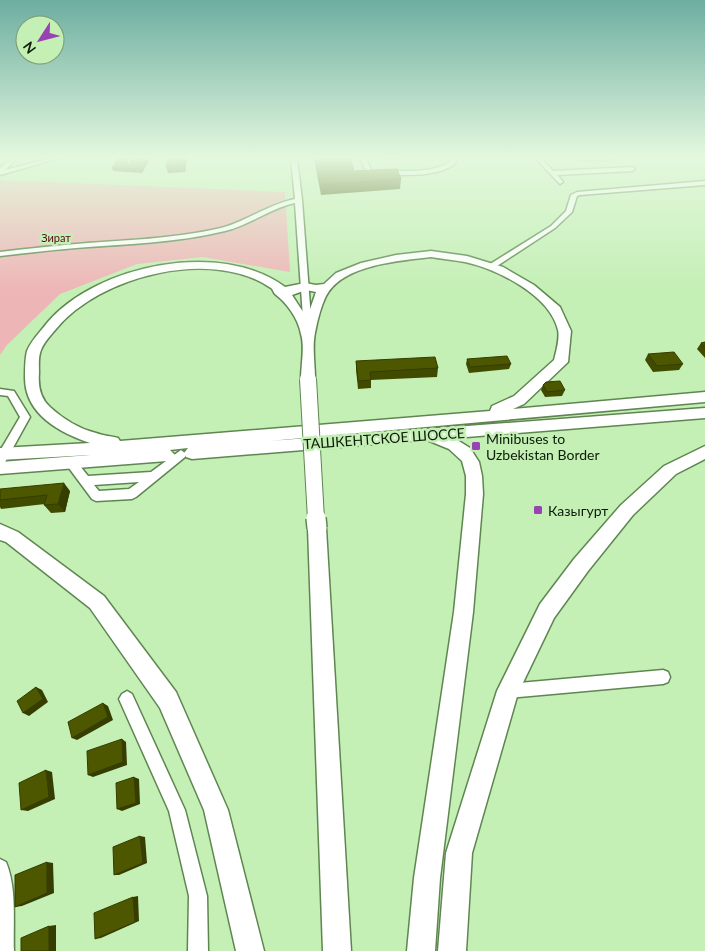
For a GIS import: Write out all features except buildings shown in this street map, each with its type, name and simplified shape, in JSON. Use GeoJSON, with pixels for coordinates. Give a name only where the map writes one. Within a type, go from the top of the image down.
{"type":"FeatureCollection","features":[{"type":"Feature","properties":{"kind":"highway"},"geometry":{"type":"LineString","coordinates":[[337,951],[308,379],[308,334],[321,294],[340,275],[396,258],[431,254],[467,259],[499,268],[530,287],[554,307],[564,331],[561,362],[519,400],[486,415]]}},
{"type":"Feature","properties":{"kind":"highway"},"geometry":{"type":"LineString","coordinates":[[183,450],[160,445],[102,442],[64,425],[39,406],[31,384],[34,351],[52,322],[88,293],[138,274],[192,266],[218,267],[242,271],[274,286],[296,305],[308,334]]}},
{"type":"Feature","properties":{"kind":"highway"},"geometry":{"type":"LineString","coordinates":[[279,291],[292,291],[305,286],[316,290],[328,287]]}},
{"type":"Feature","properties":{"kind":"highway"},"geometry":{"type":"LineString","coordinates":[[419,431],[486,415],[705,397]]}},
{"type":"Feature","properties":{"kind":"highway","name":"ТАШКЕНТСКОЕ ШОССЕ"},"geometry":{"type":"LineString","coordinates":[[183,450],[419,431],[705,412]]}},
{"type":"Feature","properties":{"kind":"highway"},"geometry":{"type":"LineString","coordinates":[[419,431],[449,442],[462,450],[472,466],[474,489],[470,545],[460,630],[428,868],[421,951]]}},
{"type":"Feature","properties":{"kind":"highway"},"geometry":{"type":"LineString","coordinates":[[1,459],[160,445]]}},
{"type":"Feature","properties":{"kind":"highway"},"geometry":{"type":"LineString","coordinates":[[1,459],[72,464],[183,450]]}},
{"type":"Feature","properties":{"kind":"highway"},"geometry":{"type":"LineString","coordinates":[[452,951],[459,853],[508,691],[547,611],[581,565],[627,510],[670,470],[705,452]]}},
{"type":"Feature","properties":{"kind":"highway"},"geometry":{"type":"LineString","coordinates":[[0,532],[12,537],[96,602],[168,700],[216,810],[250,951]]}},
{"type":"Feature","properties":{"kind":"street"},"geometry":{"type":"LineString","coordinates":[[0,254],[187,236],[224,229],[256,218],[280,204],[287,202]]}},
{"type":"Feature","properties":{"kind":"street"},"geometry":{"type":"LineString","coordinates":[[298,202],[308,334]]}},
{"type":"Feature","properties":{"kind":"street"},"geometry":{"type":"LineString","coordinates":[[491,266],[553,227],[569,212],[572,202]]}},
{"type":"Feature","properties":{"kind":"street"},"geometry":{"type":"LineString","coordinates":[[0,392],[11,394],[25,417],[1,459]]}},
{"type":"Feature","properties":{"kind":"street"},"geometry":{"type":"LineString","coordinates":[[72,464],[96,496],[132,494],[156,476],[183,450]]}},
{"type":"Feature","properties":{"kind":"street"},"geometry":{"type":"LineString","coordinates":[[85,481],[156,476]]}},
{"type":"Feature","properties":{"kind":"street"},"geometry":{"type":"LineString","coordinates":[[508,691],[663,677]]}},
{"type":"Feature","properties":{"kind":"street"},"geometry":{"type":"LineString","coordinates":[[127,699],[177,810],[198,896],[198,951]]}},
{"type":"Feature","properties":{"kind":"street"},"geometry":{"type":"LineString","coordinates":[[0,868],[3,889],[4,951]]}},
{"type":"Feature","properties":{"kind":"green space","name":"Зират"},"geometry":{"type":"Polygon","coordinates":[[[0,202],[286,202],[290,272],[203,257],[137,264],[60,294],[7,345],[0,355],[0,202]]]}},
{"type":"Feature","properties":{"kind":"place","name":"Minibuses to Uzbekistan Border"},"geometry":{"type":"Point","coordinates":[476,446]}},
{"type":"Feature","properties":{"kind":"place","name":"Казыгурт"},"geometry":{"type":"Point","coordinates":[538,510]}}]}
